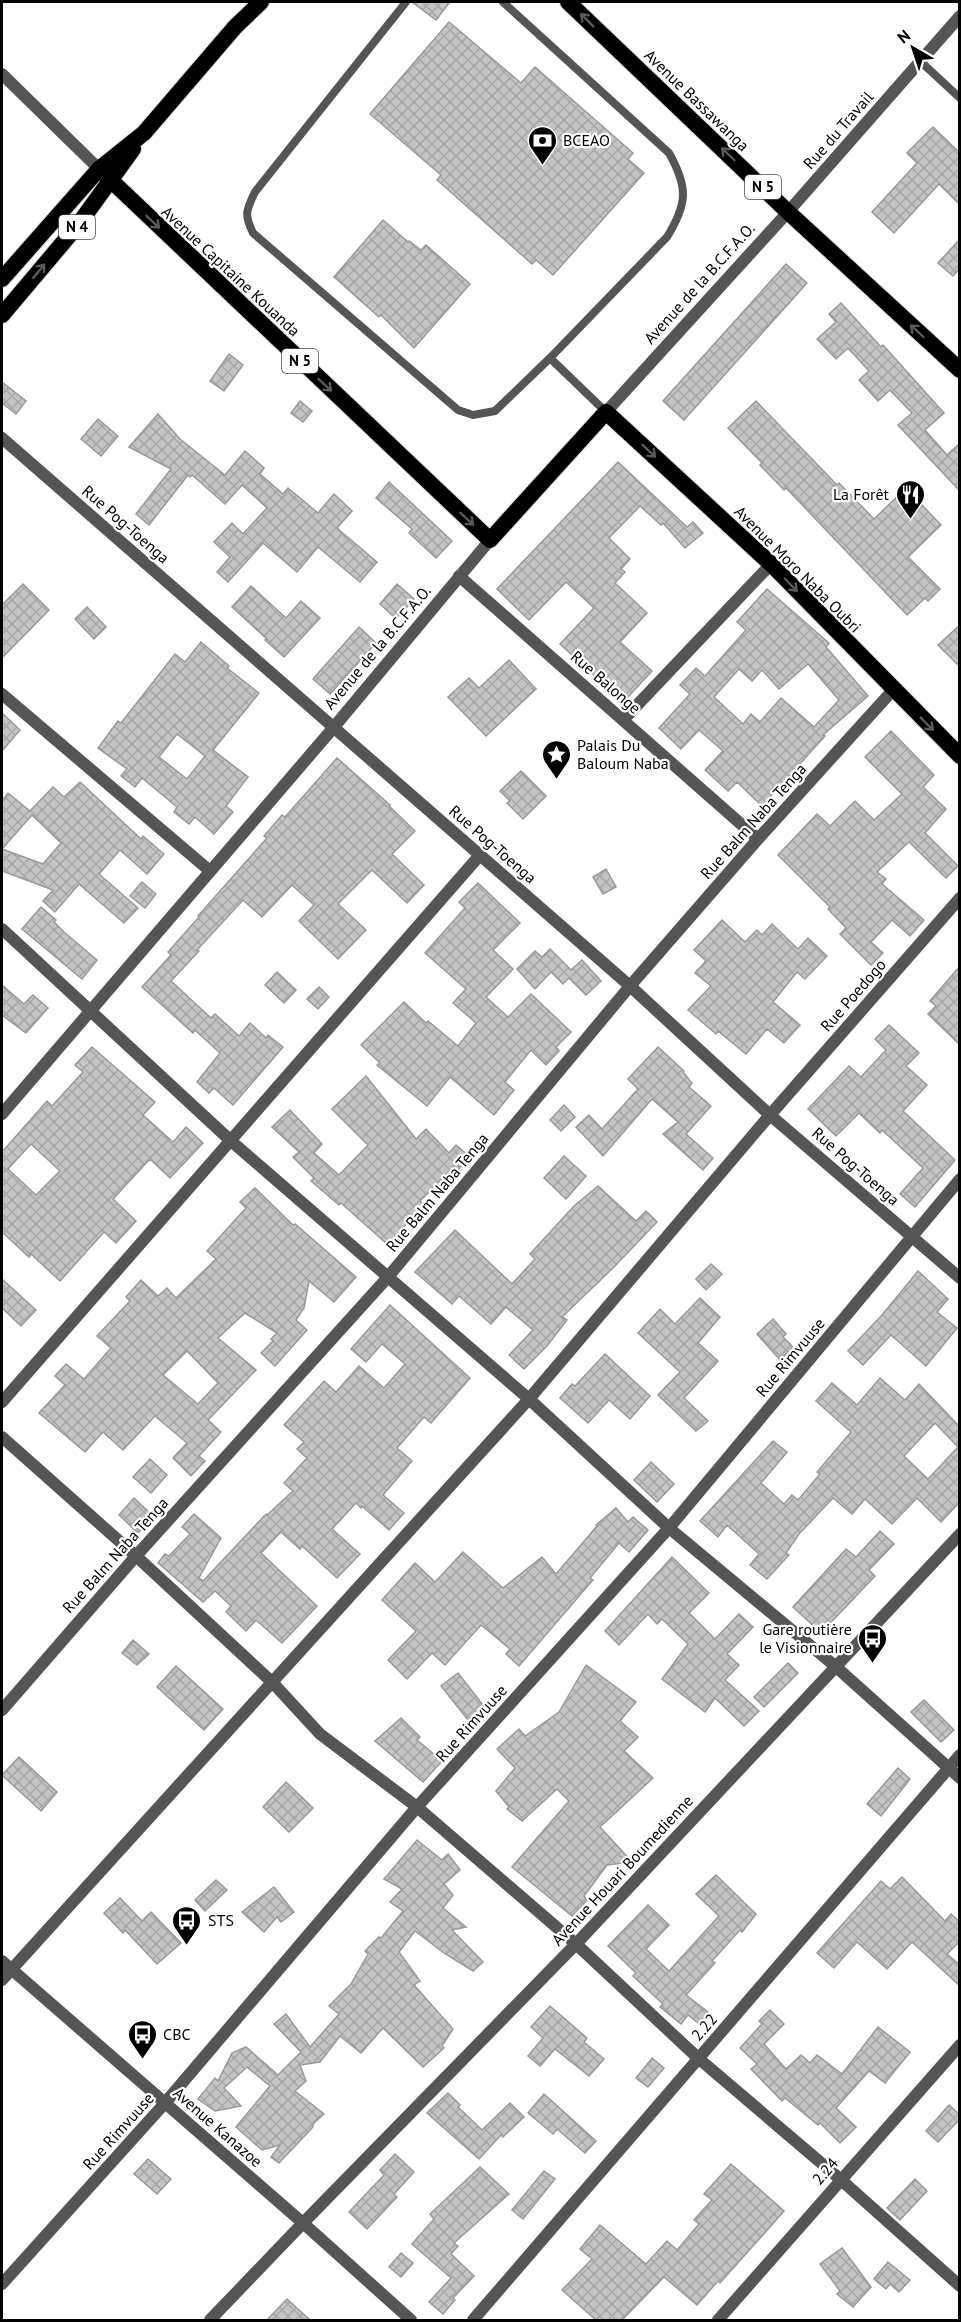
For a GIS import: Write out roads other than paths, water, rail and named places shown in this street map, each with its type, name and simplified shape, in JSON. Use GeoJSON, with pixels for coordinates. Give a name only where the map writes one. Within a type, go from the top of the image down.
{"type":"FeatureCollection","features":[{"type":"Feature","properties":{"kind":"highway","name":"N 4"},"geometry":{"type":"LineString","coordinates":[[2,279],[105,176],[235,27],[261,2]]}},
{"type":"Feature","properties":{"kind":"highway","name":"Avenue Bassawanga"},"geometry":{"type":"LineString","coordinates":[[568,2],[788,212],[960,370]]}},
{"type":"Feature","properties":{"kind":"highway","name":"N 4"},"geometry":{"type":"LineString","coordinates":[[2,315],[78,225],[105,176]]}},
{"type":"Feature","properties":{"kind":"highway","name":"Avenue Capitaine Kouanda"},"geometry":{"type":"LineString","coordinates":[[105,176],[490,540]]}},
{"type":"Feature","properties":{"kind":"highway","name":"Avenue de la B.C.F.A.O."},"geometry":{"type":"LineString","coordinates":[[490,540],[606,412]]}},
{"type":"Feature","properties":{"kind":"highway","name":"Avenue Moro Naba Oubri"},"geometry":{"type":"LineString","coordinates":[[606,412],[771,564],[960,756]]}},
{"type":"Feature","properties":{"kind":"street","name":"Rue du Travail"},"geometry":{"type":"LineString","coordinates":[[788,212],[960,16]]}},
{"type":"Feature","properties":{"kind":"street","name":"Avenue Capitaine Kouanda"},"geometry":{"type":"LineString","coordinates":[[2,74],[105,176]]}},
{"type":"Feature","properties":{"kind":"street","name":"Avenue de la B.C.F.A.O."},"geometry":{"type":"LineString","coordinates":[[606,412],[788,212]]}},
{"type":"Feature","properties":{"kind":"street","name":"Rue Pog-Toenga"},"geometry":{"type":"LineString","coordinates":[[2,438],[630,986],[770,1115],[960,1278]]}},
{"type":"Feature","properties":{"kind":"street","name":"Avenue de la B.C.F.A.O."},"geometry":{"type":"LineString","coordinates":[[2,1114],[334,727],[490,540]]}},
{"type":"Feature","properties":{"kind":"street"},"geometry":{"type":"LineString","coordinates":[[624,719],[771,564]]}},
{"type":"Feature","properties":{"kind":"street","name":"Rue Balonge"},"geometry":{"type":"LineString","coordinates":[[459,576],[758,839]]}},
{"type":"Feature","properties":{"kind":"street","name":"Rue Balm Naba Tenga"},"geometry":{"type":"LineString","coordinates":[[2,1710],[136,1556],[388,1276],[630,986],[758,839],[893,690]]}},
{"type":"Feature","properties":{"kind":"street"},"geometry":{"type":"LineString","coordinates":[[2,694],[210,871]]}},
{"type":"Feature","properties":{"kind":"street"},"geometry":{"type":"LineString","coordinates":[[2,1402],[480,855]]}},
{"type":"Feature","properties":{"kind":"street","name":"Rue Poedogo"},"geometry":{"type":"LineString","coordinates":[[2,1980],[6,1965],[273,1683],[529,1399],[770,1115],[960,898]]}},
{"type":"Feature","properties":{"kind":"street"},"geometry":{"type":"LineString","coordinates":[[2,929],[231,1141],[529,1399],[669,1528],[835,1666],[960,1778]]}},
{"type":"Feature","properties":{"kind":"street","name":"Rue Rimvuuse"},"geometry":{"type":"LineString","coordinates":[[2,2284],[165,2103],[417,1807],[669,1528],[960,1179]]}},
{"type":"Feature","properties":{"kind":"street"},"geometry":{"type":"LineString","coordinates":[[2,1437],[136,1556],[273,1683],[320,1734],[417,1807],[576,1944],[698,2058],[840,2179],[960,2286]]}},
{"type":"Feature","properties":{"kind":"street","name":"Avenue Houari Boumedienne"},"geometry":{"type":"LineString","coordinates":[[210,2320],[576,1944],[960,1534]]}},
{"type":"Feature","properties":{"kind":"street","name":"2.22"},"geometry":{"type":"LineString","coordinates":[[473,2320],[960,1755]]}},
{"type":"Feature","properties":{"kind":"street","name":"Avenue Kanazoe"},"geometry":{"type":"LineString","coordinates":[[6,1965],[411,2320]]}},
{"type":"Feature","properties":{"kind":"street","name":"2.24"},"geometry":{"type":"LineString","coordinates":[[718,2320],[960,2045]]}},
{"type":"Feature","properties":{"kind":"lane"},"geometry":{"type":"LineString","coordinates":[[406,2],[255,192],[248,206],[246,219],[253,234],[458,410],[473,415],[495,411],[550,358],[667,237],[678,220],[684,196],[680,173],[669,153],[503,2]]}},
{"type":"Feature","properties":{"kind":"lane"},"geometry":{"type":"LineString","coordinates":[[920,61],[960,98]]}},
{"type":"Feature","properties":{"kind":"lane"},"geometry":{"type":"LineString","coordinates":[[550,358],[606,412]]}},
{"type":"Feature","properties":{"kind":"place","name":"BCEAO"},"geometry":{"type":"Point","coordinates":[542,166]}},
{"type":"Feature","properties":{"kind":"place","name":"La Forêt"},"geometry":{"type":"Point","coordinates":[910,520]}},
{"type":"Feature","properties":{"kind":"place","name":"Palais Du Baloum Naba"},"geometry":{"type":"Point","coordinates":[556,780]}},
{"type":"Feature","properties":{"kind":"place","name":"Gare routière le Visionnaire"},"geometry":{"type":"Point","coordinates":[873,1664]}},
{"type":"Feature","properties":{"kind":"place","name":"STS"},"geometry":{"type":"Point","coordinates":[187,1946]}},
{"type":"Feature","properties":{"kind":"place","name":"CBC"},"geometry":{"type":"Point","coordinates":[142,2060]}}]}
